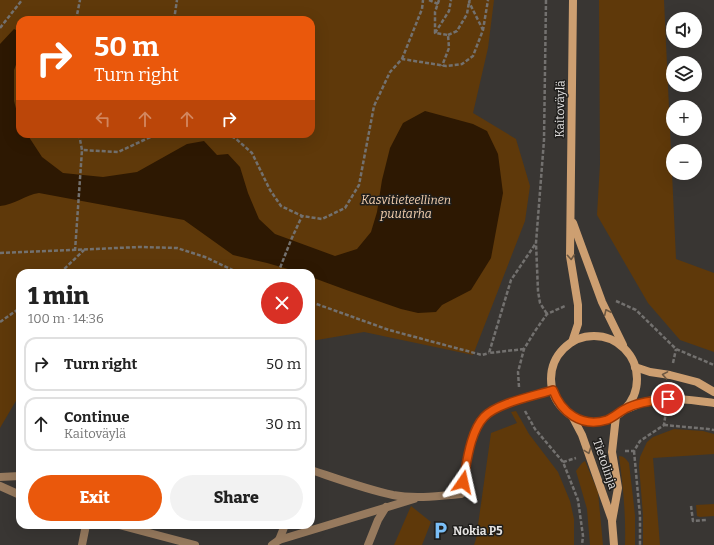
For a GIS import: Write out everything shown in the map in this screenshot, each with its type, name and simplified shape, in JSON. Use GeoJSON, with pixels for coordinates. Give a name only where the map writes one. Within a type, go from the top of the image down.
{"type":"FeatureCollection","features":[{"type":"Feature","properties":{"kind":"street","name":"Kaitoväylä"},"geometry":{"type":"LineString","coordinates":[[572,342],[578,324],[578,305],[570,256],[573,0]]}},
{"type":"Feature","properties":{"kind":"street","name":"Kaitoväylä"},"geometry":{"type":"LineString","coordinates":[[571,218],[602,302],[624,347]]}},
{"type":"Feature","properties":{"kind":"street"},"geometry":{"type":"LineString","coordinates":[[582,337],[604,337],[615,341],[624,347],[631,356],[635,366],[637,378],[636,389],[632,400],[625,409],[616,416],[605,420],[594,422],[572,416],[557,400],[553,390],[551,379],[552,368],[560,353],[572,342],[582,337]]}},
{"type":"Feature","properties":{"kind":"street"},"geometry":{"type":"LineString","coordinates":[[635,366],[650,372],[697,382],[714,392]]}},
{"type":"Feature","properties":{"kind":"street"},"geometry":{"type":"LineString","coordinates":[[625,409],[645,402],[668,399],[714,403]]}},
{"type":"Feature","properties":{"kind":"street","name":"Tietolinja"},"geometry":{"type":"LineString","coordinates":[[572,416],[582,435],[612,521],[614,545]]}},
{"type":"Feature","properties":{"kind":"street","name":"Tietolinja"},"geometry":{"type":"LineString","coordinates":[[612,521],[618,488],[612,452],[616,416]]}},
{"type":"Feature","properties":{"kind":"lane"},"geometry":{"type":"LineString","coordinates":[[315,471],[338,480],[394,495],[420,497],[461,494],[471,444],[478,425],[484,418],[495,408],[553,390]]}},
{"type":"Feature","properties":{"kind":"lane"},"geometry":{"type":"LineString","coordinates":[[0,478],[16,476]]}},
{"type":"Feature","properties":{"kind":"lane"},"geometry":{"type":"LineString","coordinates":[[0,486],[16,493]]}},
{"type":"Feature","properties":{"kind":"lane"},"geometry":{"type":"LineString","coordinates":[[275,542],[420,497]]}},
{"type":"Feature","properties":{"kind":"lane"},"geometry":{"type":"LineString","coordinates":[[368,545],[378,520],[386,507]]}},
{"type":"Feature","properties":{"kind":"lane"},"geometry":{"type":"LineString","coordinates":[[82,545],[85,529]]}},
{"type":"Feature","properties":{"kind":"lane"},"geometry":{"type":"LineString","coordinates":[[131,529],[168,542],[195,545]]}},
{"type":"Feature","properties":{"kind":"lane"},"geometry":{"type":"LineString","coordinates":[[275,542],[283,529]]}},
{"type":"Feature","properties":{"kind":"path"},"geometry":{"type":"LineString","coordinates":[[0,28],[22,0]]}},
{"type":"Feature","properties":{"kind":"path"},"geometry":{"type":"LineString","coordinates":[[77,16],[80,0]]}},
{"type":"Feature","properties":{"kind":"path"},"geometry":{"type":"LineString","coordinates":[[175,16],[177,0]]}},
{"type":"Feature","properties":{"kind":"path"},"geometry":{"type":"LineString","coordinates":[[235,138],[252,153],[270,190],[281,206],[302,216],[322,219],[345,208],[359,185],[374,106],[390,72],[402,59],[422,9],[423,0]]}},
{"type":"Feature","properties":{"kind":"path"},"geometry":{"type":"LineString","coordinates":[[430,0],[438,4]]}},
{"type":"Feature","properties":{"kind":"path"},"geometry":{"type":"LineString","coordinates":[[435,33],[435,12],[439,0]]}},
{"type":"Feature","properties":{"kind":"path"},"geometry":{"type":"LineString","coordinates":[[435,33],[448,11],[451,0]]}},
{"type":"Feature","properties":{"kind":"path"},"geometry":{"type":"LineString","coordinates":[[402,59],[442,66],[462,64],[474,56],[484,30],[488,0]]}},
{"type":"Feature","properties":{"kind":"path"},"geometry":{"type":"LineString","coordinates":[[546,0],[544,140],[536,243],[538,291],[540,303],[547,314]]}},
{"type":"Feature","properties":{"kind":"path"},"geometry":{"type":"LineString","coordinates":[[435,33],[448,35],[457,31],[467,14],[469,1]]}},
{"type":"Feature","properties":{"kind":"path"},"geometry":{"type":"LineString","coordinates":[[469,1],[484,30]]}},
{"type":"Feature","properties":{"kind":"path"},"geometry":{"type":"LineString","coordinates":[[442,66],[449,48],[448,35]]}},
{"type":"Feature","properties":{"kind":"path"},"geometry":{"type":"LineString","coordinates":[[75,251],[82,150],[80,138]]}},
{"type":"Feature","properties":{"kind":"path"},"geometry":{"type":"LineString","coordinates":[[82,150],[118,152],[148,138]]}},
{"type":"Feature","properties":{"kind":"path"},"geometry":{"type":"LineString","coordinates":[[280,269],[302,216]]}},
{"type":"Feature","properties":{"kind":"path"},"geometry":{"type":"LineString","coordinates":[[489,353],[511,280],[536,243]]}},
{"type":"Feature","properties":{"kind":"path"},"geometry":{"type":"LineString","coordinates":[[0,253],[75,251],[140,247],[177,248],[205,257],[230,269]]}},
{"type":"Feature","properties":{"kind":"path"},"geometry":{"type":"LineString","coordinates":[[64,269],[84,250]]}},
{"type":"Feature","properties":{"kind":"path"},"geometry":{"type":"LineString","coordinates":[[315,303],[389,330],[482,355],[524,349]]}},
{"type":"Feature","properties":{"kind":"path"},"geometry":{"type":"LineString","coordinates":[[0,322],[16,311]]}},
{"type":"Feature","properties":{"kind":"path"},"geometry":{"type":"LineString","coordinates":[[670,376],[676,349],[714,365]]}},
{"type":"Feature","properties":{"kind":"path"},"geometry":{"type":"LineString","coordinates":[[664,425],[668,399]]}},
{"type":"Feature","properties":{"kind":"path"},"geometry":{"type":"LineString","coordinates":[[640,545],[640,516],[634,451],[640,442],[664,425],[708,428],[714,430]]}},
{"type":"Feature","properties":{"kind":"path"},"geometry":{"type":"LineString","coordinates":[[612,452],[634,451]]}},
{"type":"Feature","properties":{"kind":"path"},"geometry":{"type":"LineString","coordinates":[[582,545],[578,500],[563,462],[589,455]]}},
{"type":"Feature","properties":{"kind":"path"},"geometry":{"type":"LineString","coordinates":[[691,506],[693,521],[706,520]]}},
{"type":"Feature","properties":{"kind":"green space","name":"Kasvitieteellinen puutarha"},"geometry":{"type":"Polygon","coordinates":[[[0,0],[494,0],[488,48],[473,113],[516,139],[530,186],[525,221],[473,355],[364,332],[315,340],[315,269],[16,269],[16,401],[0,428],[0,0]]]}},
{"type":"Feature","properties":{"kind":"green space"},"geometry":{"type":"Polygon","coordinates":[[[599,0],[664,0],[667,56],[666,92],[668,92],[669,100],[666,100],[666,136],[670,136],[671,144],[666,144],[666,180],[672,180],[676,259],[714,273],[714,352],[680,340],[648,303],[597,215],[600,164],[599,0]]]}},
{"type":"Feature","properties":{"kind":"green space"},"geometry":{"type":"Polygon","coordinates":[[[516,411],[529,434],[558,472],[570,501],[574,519],[574,545],[474,545],[491,433],[517,423],[511,412],[516,411]]]}},
{"type":"Feature","properties":{"kind":"green space"},"geometry":{"type":"Polygon","coordinates":[[[674,429],[703,431],[714,434],[714,454],[653,458],[660,545],[643,545],[643,515],[639,466],[640,457],[647,442],[653,437],[674,429]]]}},
{"type":"Feature","properties":{"kind":"green space"},"geometry":{"type":"Polygon","coordinates":[[[619,456],[624,457],[629,463],[635,515],[635,545],[625,545],[624,500],[619,456]]]}},
{"type":"Feature","properties":{"kind":"green space"},"geometry":{"type":"Polygon","coordinates":[[[585,461],[598,492],[603,545],[590,545],[587,509],[576,471],[585,461]]]}},
{"type":"Feature","properties":{"kind":"green space"},"geometry":{"type":"Polygon","coordinates":[[[714,504],[714,516],[697,516],[696,505],[714,504]]]}},
{"type":"Feature","properties":{"kind":"green space"},"geometry":{"type":"Polygon","coordinates":[[[411,506],[431,522],[422,545],[394,545],[411,506]]]}},
{"type":"Feature","properties":{"kind":"shaded area"},"geometry":{"type":"Polygon","coordinates":[[[14,29],[16,30],[14,101],[16,109],[16,138],[30,138],[42,157],[63,173],[103,177],[137,172],[187,144],[204,141],[217,155],[228,154],[240,167],[248,193],[259,219],[275,234],[335,256],[357,249],[371,232],[377,212],[382,180],[390,148],[403,123],[425,111],[473,124],[487,131],[498,154],[503,193],[491,258],[471,290],[442,305],[436,312],[418,313],[401,309],[315,278],[315,269],[288,269],[233,255],[184,220],[39,193],[10,204],[0,206],[0,44],[14,29]]]}},
{"type":"Feature","properties":{"kind":"place","name":"Nokia P5"},"geometry":{"type":"Point","coordinates":[440,531]}},
{"type":"Feature","properties":{"kind":"route"},"geometry":{"type":"LineString","coordinates":[[463,482],[471,444],[478,425],[495,408],[553,390],[557,400],[572,416],[594,422],[616,416],[625,409],[645,402],[668,399]]}}]}
